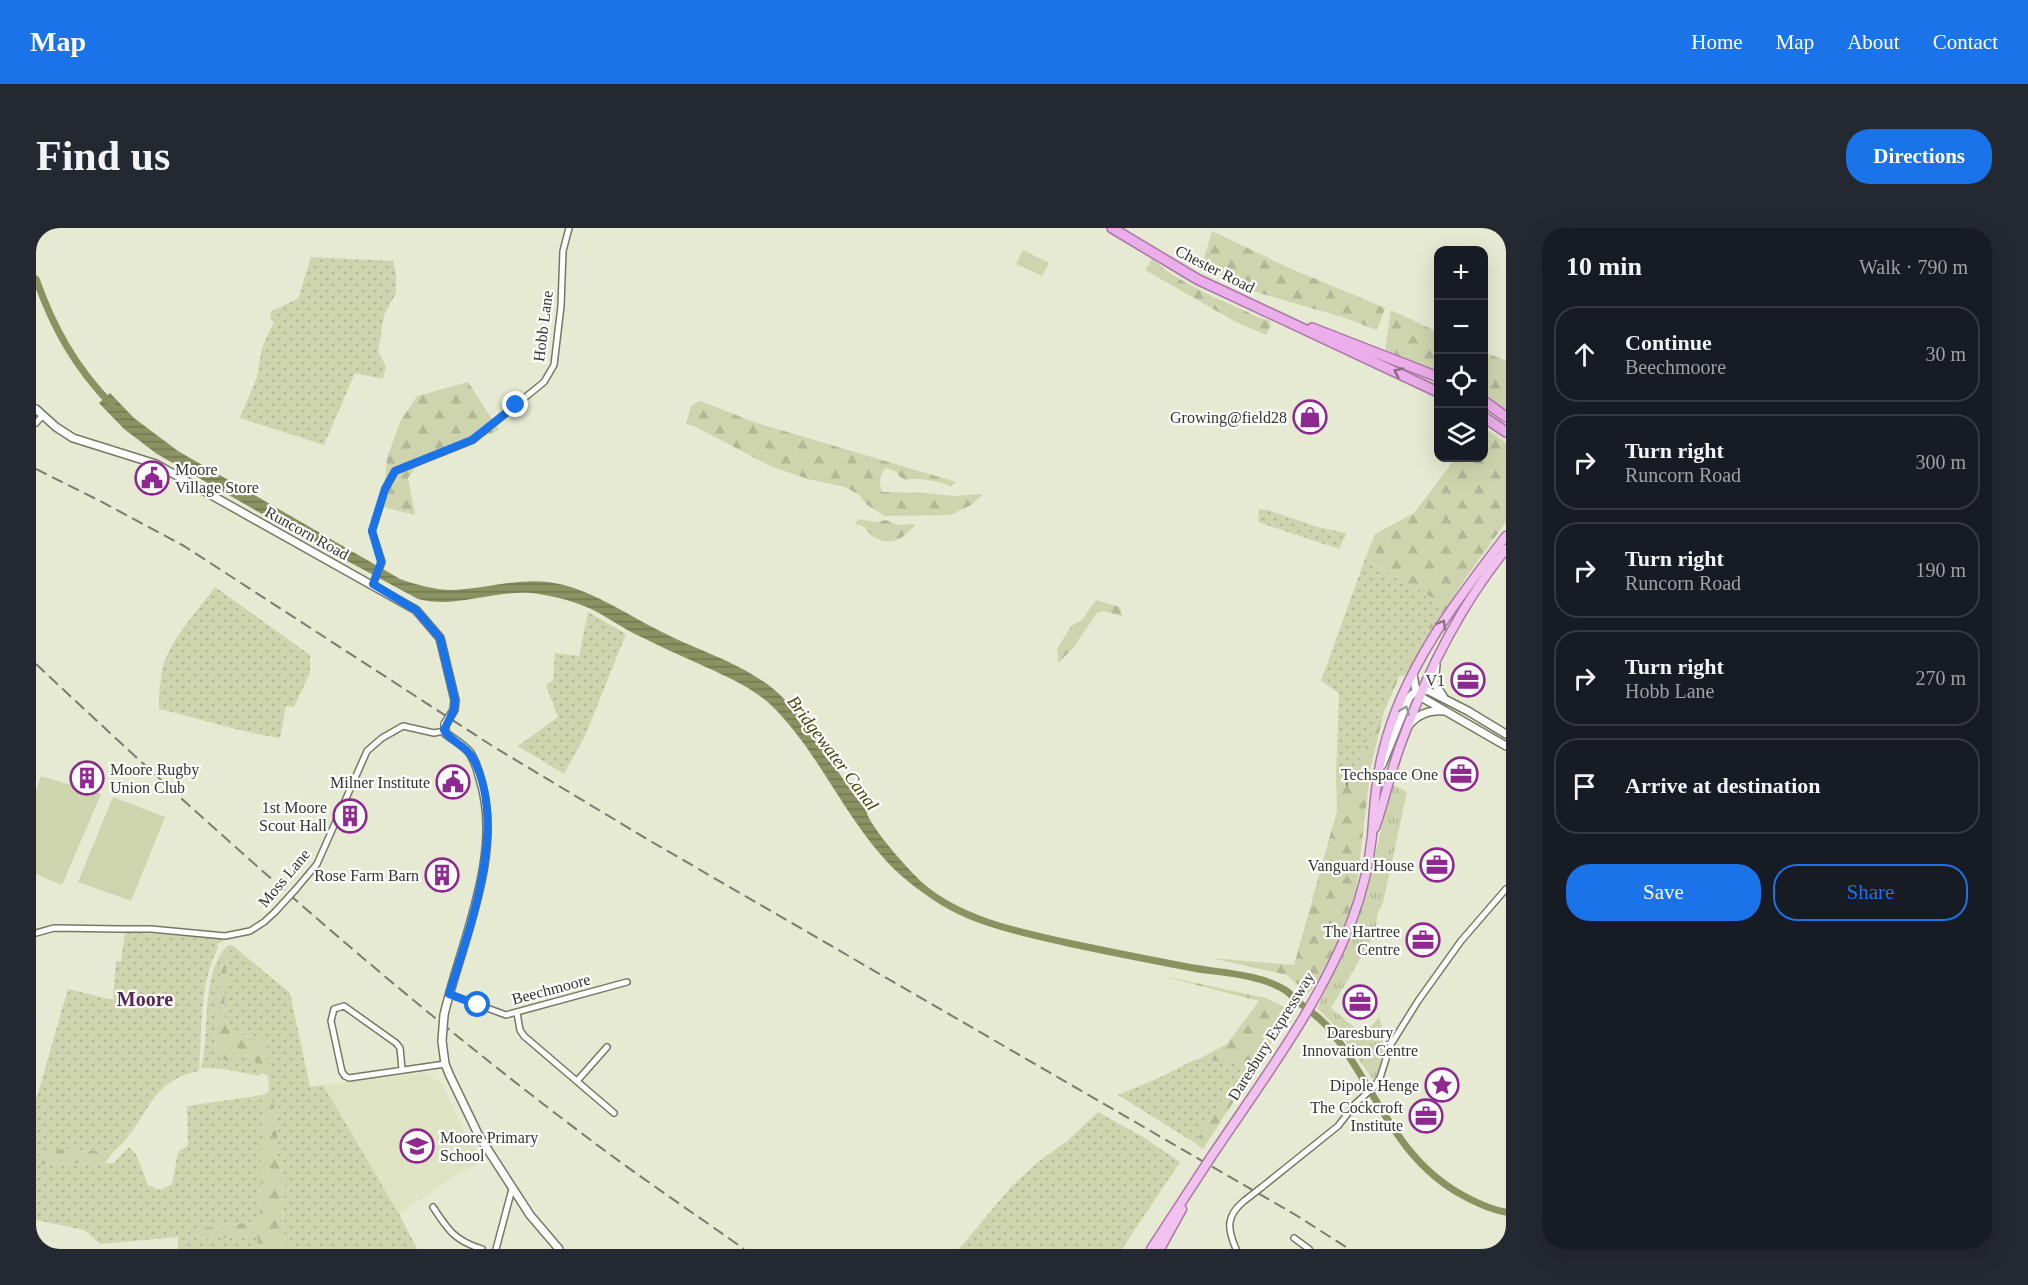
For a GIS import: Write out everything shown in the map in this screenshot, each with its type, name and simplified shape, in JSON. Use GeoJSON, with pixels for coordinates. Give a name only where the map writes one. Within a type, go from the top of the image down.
{"type":"FeatureCollection","features":[{"type":"Feature","properties":{"kind":"highway","name":"Chester Road"},"geometry":{"type":"LineString","coordinates":[[1112,228],[1197,279],[1434,390]]}},
{"type":"Feature","properties":{"kind":"highway","name":"Chester Road"},"geometry":{"type":"LineString","coordinates":[[1275,316],[1353,343],[1434,375]]}},
{"type":"Feature","properties":{"kind":"highway"},"geometry":{"type":"LineString","coordinates":[[1488,404],[1506,417]]}},
{"type":"Feature","properties":{"kind":"highway"},"geometry":{"type":"LineString","coordinates":[[1488,420],[1506,432]]}},
{"type":"Feature","properties":{"kind":"main road","name":"Daresbury Expressway"},"geometry":{"type":"LineString","coordinates":[[1150,1249],[1303,1017],[1336,957],[1353,918],[1368,865],[1378,775],[1394,716],[1413,675],[1457,600],[1506,536]]}},
{"type":"Feature","properties":{"kind":"main road","name":"Daresbury Expressway"},"geometry":{"type":"LineString","coordinates":[[1371,837],[1419,692],[1460,613],[1506,549]]}},
{"type":"Feature","properties":{"kind":"main road","name":"Daresbury Expressway"},"geometry":{"type":"LineString","coordinates":[[1160,1249],[1200,1174]]}},
{"type":"Feature","properties":{"kind":"street","name":"Hobb Lane"},"geometry":{"type":"LineString","coordinates":[[374,583],[381,567],[381,556],[372,531],[385,489],[395,471],[472,440],[544,382],[554,365],[561,306],[563,251],[569,228]]}},
{"type":"Feature","properties":{"kind":"street","name":"Runcorn Road"},"geometry":{"type":"LineString","coordinates":[[36,409],[42,416],[74,438],[156,465],[374,583],[416,610],[440,638],[455,700],[454,710],[445,728]]}},
{"type":"Feature","properties":{"kind":"street"},"geometry":{"type":"LineString","coordinates":[[36,423],[42,416]]}},
{"type":"Feature","properties":{"kind":"street"},"geometry":{"type":"LineString","coordinates":[[1437,659],[1434,683],[1440,693],[1446,699],[1506,734]]}},
{"type":"Feature","properties":{"kind":"street"},"geometry":{"type":"LineString","coordinates":[[1413,675],[1419,692],[1506,746]]}},
{"type":"Feature","properties":{"kind":"street"},"geometry":{"type":"LineString","coordinates":[[1378,775],[1409,698],[1419,692],[1446,699]]}},
{"type":"Feature","properties":{"kind":"street"},"geometry":{"type":"LineString","coordinates":[[1407,727],[1413,720],[1425,713],[1447,711]]}},
{"type":"Feature","properties":{"kind":"street","name":"Moss Lane"},"geometry":{"type":"LineString","coordinates":[[36,933],[54,928],[151,929],[225,936],[250,931],[275,912],[317,864],[367,751],[381,738],[403,726],[434,732],[445,728]]}},
{"type":"Feature","properties":{"kind":"street"},"geometry":{"type":"LineString","coordinates":[[445,728],[448,736],[463,745],[476,762],[484,790],[488,824],[485,861],[444,1015],[442,1041],[445,1064],[460,1100],[479,1136],[530,1215],[559,1249]]}},
{"type":"Feature","properties":{"kind":"street"},"geometry":{"type":"LineString","coordinates":[[1236,1249],[1230,1234],[1230,1221],[1234,1209],[1338,1126],[1363,1096],[1374,1087],[1380,1078],[1390,1046],[1432,980],[1470,929],[1506,889]]}},
{"type":"Feature","properties":{"kind":"street","name":"Beechmoore"},"geometry":{"type":"LineString","coordinates":[[449,994],[506,1015],[627,982]]}},
{"type":"Feature","properties":{"kind":"street"},"geometry":{"type":"LineString","coordinates":[[402,1070],[400,1048],[396,1043],[344,1006],[334,1010],[331,1022],[342,1072],[349,1078],[445,1064]]}},
{"type":"Feature","properties":{"kind":"street"},"geometry":{"type":"LineString","coordinates":[[517,1013],[520,1030],[524,1036],[614,1113]]}},
{"type":"Feature","properties":{"kind":"street"},"geometry":{"type":"LineString","coordinates":[[577,1081],[606,1047]]}},
{"type":"Feature","properties":{"kind":"street"},"geometry":{"type":"LineString","coordinates":[[496,1249],[512,1189]]}},
{"type":"Feature","properties":{"kind":"street"},"geometry":{"type":"LineString","coordinates":[[433,1207],[448,1231],[457,1239],[467,1245],[482,1249]]}},
{"type":"Feature","properties":{"kind":"street"},"geometry":{"type":"LineString","coordinates":[[1294,1238],[1309,1249]]}},
{"type":"Feature","properties":{"kind":"shaded area"},"geometry":{"type":"Polygon","coordinates":[[[110,393],[134,418],[178,451],[400,579],[446,590],[525,581],[563,585],[592,595],[660,631],[752,674],[779,694],[801,718],[858,800],[871,799],[872,804],[867,814],[871,822],[896,855],[931,890],[927,895],[902,877],[881,855],[792,729],[772,706],[746,687],[635,634],[591,609],[564,599],[517,593],[446,602],[418,599],[297,534],[157,454],[124,429],[99,403],[110,393]]]}},
{"type":"Feature","properties":{"kind":"shaded area","name":"Moore Primary School"},"geometry":{"type":"Polygon","coordinates":[[[427,1073],[442,1084],[465,1132],[484,1160],[453,1177],[399,1214],[323,1085],[427,1073]]]}},
{"type":"Feature","properties":{"kind":"green space"},"geometry":{"type":"Polygon","coordinates":[[[1212,231],[1287,267],[1385,308],[1377,330],[1342,317],[1252,291],[1202,265],[1212,231]]]}},
{"type":"Feature","properties":{"kind":"green space"},"geometry":{"type":"Polygon","coordinates":[[[1023,250],[1049,263],[1042,276],[1016,264],[1023,250]]]}},
{"type":"Feature","properties":{"kind":"green space"},"geometry":{"type":"Polygon","coordinates":[[[311,257],[393,261],[396,273],[396,293],[384,315],[378,352],[386,366],[383,379],[355,373],[324,445],[240,418],[257,377],[262,348],[274,321],[270,319],[271,311],[298,299],[311,257]]]}},
{"type":"Feature","properties":{"kind":"green space"},"geometry":{"type":"Polygon","coordinates":[[[1152,259],[1191,286],[1269,320],[1271,326],[1266,335],[1236,322],[1145,270],[1152,259]]]}},
{"type":"Feature","properties":{"kind":"green space"},"geometry":{"type":"Polygon","coordinates":[[[1391,310],[1434,330],[1434,371],[1385,350],[1391,310]]]}},
{"type":"Feature","properties":{"kind":"green space"},"geometry":{"type":"Polygon","coordinates":[[[1488,354],[1506,361],[1506,409],[1488,398],[1488,354]]]}},
{"type":"Feature","properties":{"kind":"green space"},"geometry":{"type":"Polygon","coordinates":[[[468,382],[499,430],[417,465],[408,478],[415,515],[383,507],[387,458],[400,422],[417,396],[468,382]]]}},
{"type":"Feature","properties":{"kind":"green space"},"geometry":{"type":"Polygon","coordinates":[[[700,401],[754,422],[956,482],[951,486],[928,480],[905,480],[896,471],[885,468],[880,480],[882,492],[953,496],[983,494],[971,505],[950,515],[885,516],[867,505],[858,494],[845,487],[808,479],[770,466],[686,424],[691,406],[700,401]]]}},
{"type":"Feature","properties":{"kind":"green space"},"geometry":{"type":"Polygon","coordinates":[[[1488,431],[1506,443],[1506,522],[1464,580],[1406,675],[1399,677],[1384,712],[1371,766],[1353,918],[1336,957],[1308,994],[1287,975],[1211,958],[1294,965],[1337,811],[1336,775],[1352,774],[1375,728],[1391,682],[1399,676],[1443,604],[1365,559],[1375,534],[1414,513],[1452,462],[1488,462],[1488,431]]]}},
{"type":"Feature","properties":{"kind":"green space"},"geometry":{"type":"Polygon","coordinates":[[[1259,509],[1346,535],[1339,549],[1258,522],[1259,509]]]}},
{"type":"Feature","properties":{"kind":"green space"},"geometry":{"type":"Polygon","coordinates":[[[859,519],[877,522],[886,520],[897,525],[916,524],[898,540],[887,541],[874,537],[865,528],[855,524],[859,519]]]}},
{"type":"Feature","properties":{"kind":"green space"},"geometry":{"type":"Polygon","coordinates":[[[1365,559],[1443,604],[1399,677],[1391,682],[1375,728],[1352,774],[1336,775],[1339,693],[1321,681],[1365,559]]]}},
{"type":"Feature","properties":{"kind":"green space"},"geometry":{"type":"Polygon","coordinates":[[[215,587],[310,655],[310,673],[294,707],[286,706],[280,738],[159,709],[161,676],[167,656],[186,625],[215,587]]]}},
{"type":"Feature","properties":{"kind":"green space"},"geometry":{"type":"Polygon","coordinates":[[[1096,600],[1120,607],[1122,616],[1103,611],[1097,613],[1073,648],[1058,663],[1057,649],[1071,626],[1082,620],[1096,600]]]}},
{"type":"Feature","properties":{"kind":"green space"},"geometry":{"type":"Polygon","coordinates":[[[588,612],[626,634],[585,736],[564,774],[518,746],[558,717],[546,685],[553,680],[555,653],[579,656],[588,612]]]}},
{"type":"Feature","properties":{"kind":"green space"},"geometry":{"type":"Polygon","coordinates":[[[41,776],[101,794],[62,885],[36,874],[36,791],[41,776]]]}},
{"type":"Feature","properties":{"kind":"green space"},"geometry":{"type":"Polygon","coordinates":[[[1392,784],[1407,792],[1383,903],[1377,915],[1376,932],[1331,1008],[1364,1035],[1379,1017],[1384,1042],[1375,1082],[1335,1026],[1317,1008],[1351,938],[1365,898],[1392,784]]]}},
{"type":"Feature","properties":{"kind":"green space"},"geometry":{"type":"Polygon","coordinates":[[[113,797],[165,817],[131,901],[78,882],[113,797]]]}},
{"type":"Feature","properties":{"kind":"green space"},"geometry":{"type":"Polygon","coordinates":[[[125,932],[220,938],[224,941],[217,944],[218,948],[204,992],[199,1071],[182,1076],[168,1084],[149,1105],[125,1141],[113,1152],[60,1149],[40,1164],[114,1163],[129,1147],[136,1154],[148,1185],[161,1190],[172,1184],[178,1152],[188,1145],[187,1106],[263,1095],[260,1221],[194,1229],[199,1239],[257,1236],[259,1249],[178,1249],[178,1237],[100,1244],[84,1230],[36,1220],[36,1100],[68,989],[113,1000],[116,961],[121,961],[125,932]]]}},
{"type":"Feature","properties":{"kind":"green space"},"geometry":{"type":"Polygon","coordinates":[[[232,945],[290,993],[310,1087],[323,1085],[417,1249],[285,1249],[283,1205],[285,1180],[276,1153],[278,1143],[275,1110],[269,1091],[266,1042],[255,1036],[232,1035],[224,1015],[227,946],[232,945]]]}},
{"type":"Feature","properties":{"kind":"green space"},"geometry":{"type":"Polygon","coordinates":[[[227,946],[224,1015],[232,1035],[255,1036],[266,1042],[268,1076],[261,1073],[247,1054],[227,1061],[214,1052],[223,950],[227,946]]]}},
{"type":"Feature","properties":{"kind":"green space"},"geometry":{"type":"Polygon","coordinates":[[[223,950],[214,1052],[227,1060],[246,1054],[255,1062],[261,1073],[260,1076],[223,1069],[201,1068],[209,992],[216,963],[223,950]]]}},
{"type":"Feature","properties":{"kind":"green space"},"geometry":{"type":"Polygon","coordinates":[[[1158,975],[1266,998],[1292,1011],[1203,1149],[1195,1143],[1246,1062],[1197,1060],[1227,1044],[1259,1001],[1158,975]]]}},
{"type":"Feature","properties":{"kind":"green space"},"geometry":{"type":"Polygon","coordinates":[[[1196,1059],[1246,1062],[1195,1143],[1118,1095],[1163,1076],[1196,1059]]]}},
{"type":"Feature","properties":{"kind":"green space"},"geometry":{"type":"Polygon","coordinates":[[[269,1091],[275,1110],[278,1143],[276,1153],[285,1180],[283,1205],[285,1249],[259,1249],[257,1236],[199,1239],[194,1229],[260,1221],[263,1095],[269,1091]]]}},
{"type":"Feature","properties":{"kind":"green space"},"geometry":{"type":"Polygon","coordinates":[[[1098,1112],[1143,1137],[1180,1162],[1122,1249],[959,1249],[1011,1187],[1098,1112]]]}},
{"type":"Feature","properties":{"kind":"green space"},"geometry":{"type":"Polygon","coordinates":[[[62,1149],[113,1152],[105,1163],[39,1164],[39,1155],[62,1149]]]}},
{"type":"Feature","properties":{"kind":"waterway","name":"Bridgewater Canal"},"geometry":{"type":"LineString","coordinates":[[36,279],[66,346],[86,376],[111,404]]}},
{"type":"Feature","properties":{"kind":"waterway"},"geometry":{"type":"LineString","coordinates":[[1347,769],[1347,785]]}},
{"type":"Feature","properties":{"kind":"waterway","name":"Bridgewater Canal"},"geometry":{"type":"LineString","coordinates":[[922,887],[955,909],[992,924],[1130,956],[1252,977],[1285,990],[1332,1032],[1389,1122],[1421,1163],[1440,1181],[1464,1196],[1479,1204],[1506,1212]]}},
{"type":"Feature","properties":{"kind":"railway"},"geometry":{"type":"LineString","coordinates":[[36,469],[184,546],[494,747],[652,842],[1299,1217],[1349,1249]]}},
{"type":"Feature","properties":{"kind":"railway"},"geometry":{"type":"LineString","coordinates":[[36,664],[244,855],[459,1038],[608,1153],[744,1249]]}},
{"type":"Feature","properties":{"kind":"place","name":"Growing@field28"},"geometry":{"type":"Point","coordinates":[1310,417]}},
{"type":"Feature","properties":{"kind":"place","name":"Moore Village Store"},"geometry":{"type":"Point","coordinates":[152,478]}},
{"type":"Feature","properties":{"kind":"place","name":"V1"},"geometry":{"type":"Point","coordinates":[1468,680]}},
{"type":"Feature","properties":{"kind":"place","name":"Techspace One"},"geometry":{"type":"Point","coordinates":[1461,774]}},
{"type":"Feature","properties":{"kind":"place","name":"Moore Rugby Union Club"},"geometry":{"type":"Point","coordinates":[87,778]}},
{"type":"Feature","properties":{"kind":"place","name":"Milner Institute"},"geometry":{"type":"Point","coordinates":[453,782]}},
{"type":"Feature","properties":{"kind":"place","name":"1st Moore Scout Hall"},"geometry":{"type":"Point","coordinates":[350,816]}},
{"type":"Feature","properties":{"kind":"place","name":"Vanguard House"},"geometry":{"type":"Point","coordinates":[1437,865]}},
{"type":"Feature","properties":{"kind":"place","name":"Rose Farm Barn"},"geometry":{"type":"Point","coordinates":[442,875]}},
{"type":"Feature","properties":{"kind":"place","name":"The Hartree Centre"},"geometry":{"type":"Point","coordinates":[1423,940]}},
{"type":"Feature","properties":{"kind":"place","name":"Daresbury Innovation Centre"},"geometry":{"type":"Point","coordinates":[1360,1002]}},
{"type":"Feature","properties":{"kind":"place","name":"Dipole Henge"},"geometry":{"type":"Point","coordinates":[1442,1085]}},
{"type":"Feature","properties":{"kind":"place","name":"The Cockcroft Institute"},"geometry":{"type":"Point","coordinates":[1426,1116]}},
{"type":"Feature","properties":{"kind":"place","name":"Moore Primary School"},"geometry":{"type":"Point","coordinates":[417,1146]}},
{"type":"Feature","properties":{"kind":"district","name":"Moore"},"geometry":{"type":"Point","coordinates":[145,999]}},
{"type":"Feature","properties":{"kind":"route"},"geometry":{"type":"LineString","coordinates":[[478,1005],[449,994],[487,853],[488,824],[484,790],[476,762],[463,745],[448,736],[444,730],[454,710],[455,700],[440,638],[416,610],[373,584],[381,567],[381,556],[372,531],[385,489],[395,471],[472,440],[516,405]]}}]}
